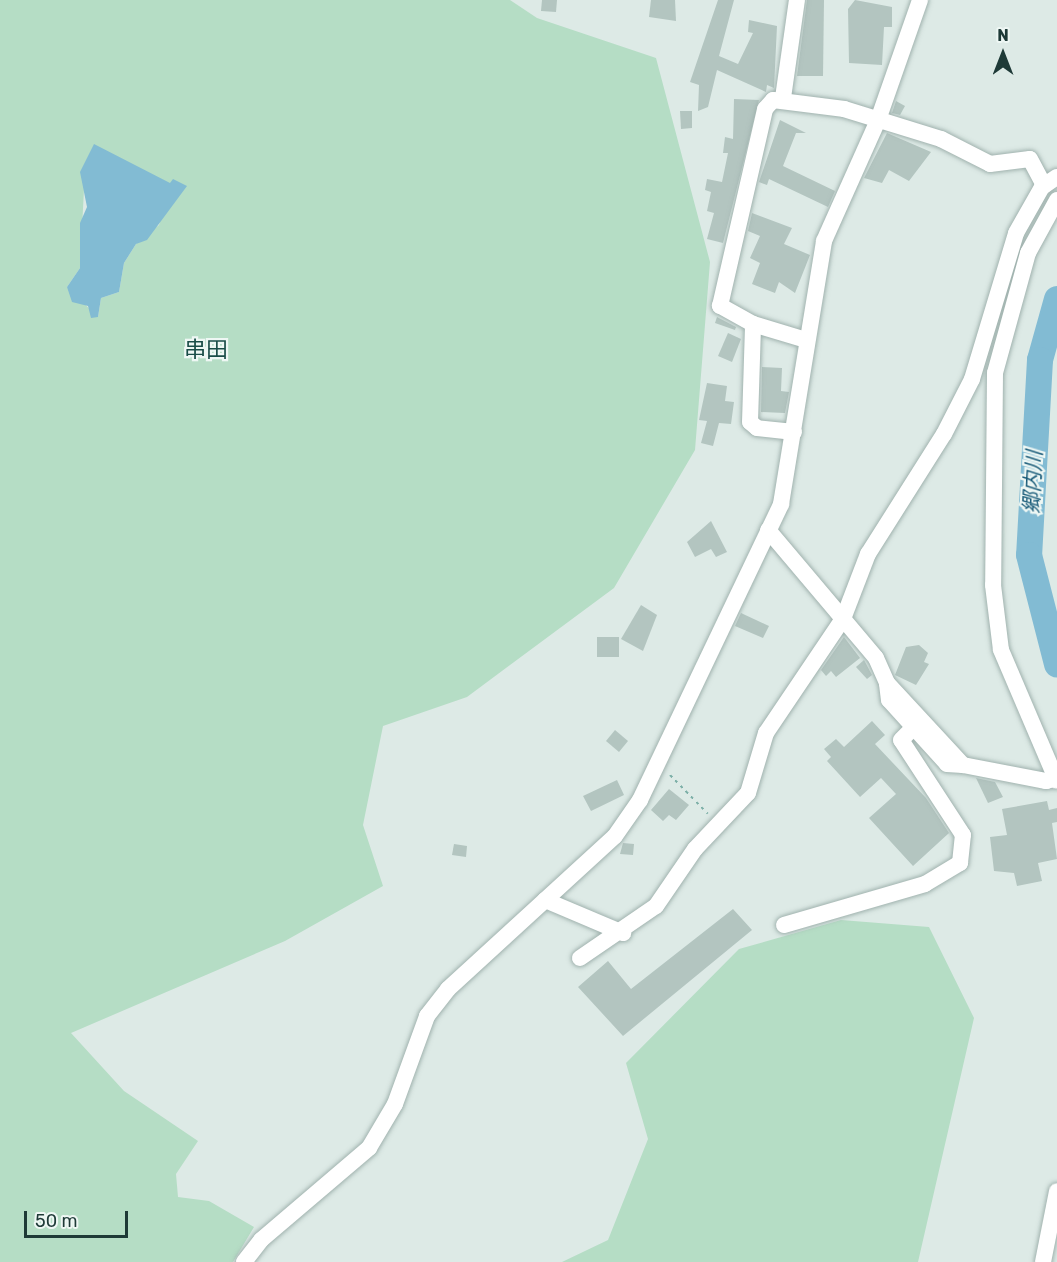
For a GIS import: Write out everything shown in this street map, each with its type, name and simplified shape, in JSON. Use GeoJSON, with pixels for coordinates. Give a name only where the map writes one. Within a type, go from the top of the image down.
{"type":"FeatureCollection","features":[{"type":"Feature","properties":{"kind":"street"},"geometry":{"type":"LineString","coordinates":[[783,99],[797,0]]}},
{"type":"Feature","properties":{"kind":"street"},"geometry":{"type":"LineString","coordinates":[[244,1262],[261,1240],[369,1148],[395,1104],[427,1016],[448,989],[615,836],[658,762],[768,530],[788,478],[806,340],[824,241],[878,120],[920,0]]}},
{"type":"Feature","properties":{"kind":"street"},"geometry":{"type":"LineString","coordinates":[[580,958],[623,933],[656,906],[695,849],[748,793],[766,733],[843,619],[868,554],[944,435],[972,379],[1003,264],[1050,181],[1030,159],[990,164],[941,139],[878,120],[783,99],[765,109],[720,306],[753,324],[806,340]]}},
{"type":"Feature","properties":{"kind":"street"},"geometry":{"type":"LineString","coordinates":[[1057,200],[1028,253],[995,374],[993,561],[1001,650],[1057,780]]}},
{"type":"Feature","properties":{"kind":"street"},"geometry":{"type":"LineString","coordinates":[[753,324],[750,422],[757,428],[794,432]]}},
{"type":"Feature","properties":{"kind":"street"},"geometry":{"type":"LineString","coordinates":[[768,530],[876,658],[887,683],[889,700],[947,764],[1057,780]]}},
{"type":"Feature","properties":{"kind":"street"},"geometry":{"type":"LineString","coordinates":[[887,683],[963,765]]}},
{"type":"Feature","properties":{"kind":"street"},"geometry":{"type":"LineString","coordinates":[[784,925],[925,884],[960,863],[963,835],[901,740],[914,727]]}},
{"type":"Feature","properties":{"kind":"street"},"geometry":{"type":"LineString","coordinates":[[545,900],[623,933]]}},
{"type":"Feature","properties":{"kind":"street"},"geometry":{"type":"LineString","coordinates":[[1043,1262],[1057,1191]]}},
{"type":"Feature","properties":{"kind":"path"},"geometry":{"type":"LineString","coordinates":[[658,762],[717,828]]}},
{"type":"Feature","properties":{"kind":"green space"},"geometry":{"type":"Polygon","coordinates":[[[0,0],[510,0],[537,18],[656,58],[710,262],[695,450],[614,588],[467,697],[383,726],[363,825],[383,886],[285,941],[71,1033],[124,1091],[198,1141],[176,1174],[178,1197],[209,1201],[254,1227],[233,1262],[0,1262],[0,0]],[[171,183],[84,189],[80,268],[67,287],[98,317],[101,298],[119,292],[124,263],[136,244],[159,225],[171,183]]]}},
{"type":"Feature","properties":{"kind":"green space"},"geometry":{"type":"Polygon","coordinates":[[[841,920],[929,927],[974,1018],[918,1262],[562,1262],[608,1240],[648,1139],[626,1063],[739,949],[841,920]]]}},
{"type":"Feature","properties":{"kind":"water"},"geometry":{"type":"Polygon","coordinates":[[[94,144],[170,183],[173,179],[187,186],[147,240],[136,244],[124,263],[119,292],[101,298],[98,317],[91,318],[88,306],[72,302],[67,287],[80,268],[80,223],[87,207],[80,172],[94,144]]]}},
{"type":"Feature","properties":{"kind":"building"},"geometry":{"type":"Polygon","coordinates":[[[542,0],[557,0],[556,12],[541,11],[542,0]]]}},
{"type":"Feature","properties":{"kind":"building"},"geometry":{"type":"Polygon","coordinates":[[[651,0],[675,0],[676,21],[649,17],[651,0]]]}},
{"type":"Feature","properties":{"kind":"building"},"geometry":{"type":"Polygon","coordinates":[[[718,0],[734,0],[719,56],[738,64],[753,33],[748,32],[749,20],[777,26],[774,88],[767,85],[766,92],[717,70],[708,107],[698,111],[699,85],[690,82],[718,0]]]}},
{"type":"Feature","properties":{"kind":"building"},"geometry":{"type":"Polygon","coordinates":[[[807,0],[824,0],[823,76],[797,76],[807,0]]]}},
{"type":"Feature","properties":{"kind":"building"},"geometry":{"type":"Polygon","coordinates":[[[855,0],[892,7],[892,27],[884,27],[882,65],[849,63],[848,9],[855,0]]]}},
{"type":"Feature","properties":{"kind":"building"},"geometry":{"type":"Polygon","coordinates":[[[734,99],[759,100],[723,243],[707,239],[714,213],[707,211],[711,192],[705,190],[707,179],[722,182],[728,153],[723,153],[725,137],[733,139],[734,99]]]}},
{"type":"Feature","properties":{"kind":"building"},"geometry":{"type":"Polygon","coordinates":[[[896,101],[905,106],[900,115],[892,113],[896,101]]]}},
{"type":"Feature","properties":{"kind":"building"},"geometry":{"type":"Polygon","coordinates":[[[680,111],[692,111],[692,128],[681,129],[680,111]]]}},
{"type":"Feature","properties":{"kind":"building"},"geometry":{"type":"Polygon","coordinates":[[[780,120],[806,133],[796,133],[783,166],[835,191],[828,207],[769,179],[767,185],[759,182],[780,120]]]}},
{"type":"Feature","properties":{"kind":"building"},"geometry":{"type":"Polygon","coordinates":[[[887,133],[931,152],[909,181],[889,170],[882,183],[864,178],[887,133]]]}},
{"type":"Feature","properties":{"kind":"building"},"geometry":{"type":"Polygon","coordinates":[[[752,213],[792,228],[784,244],[810,255],[795,293],[779,282],[775,293],[752,284],[760,263],[750,258],[760,236],[748,231],[752,213]]]}},
{"type":"Feature","properties":{"kind":"building"},"geometry":{"type":"Polygon","coordinates":[[[717,317],[736,327],[735,330],[715,323],[717,317]]]}},
{"type":"Feature","properties":{"kind":"building"},"geometry":{"type":"Polygon","coordinates":[[[728,333],[741,339],[732,362],[718,356],[728,333]]]}},
{"type":"Feature","properties":{"kind":"building"},"geometry":{"type":"Polygon","coordinates":[[[762,367],[782,368],[781,391],[789,392],[785,413],[761,412],[762,367]]]}},
{"type":"Feature","properties":{"kind":"building"},"geometry":{"type":"Polygon","coordinates":[[[707,383],[727,386],[725,401],[734,402],[731,424],[719,423],[713,446],[701,443],[707,421],[699,420],[707,383]]]}},
{"type":"Feature","properties":{"kind":"building"},"geometry":{"type":"Polygon","coordinates":[[[711,521],[727,552],[716,557],[711,549],[695,557],[687,542],[711,521]]]}},
{"type":"Feature","properties":{"kind":"building"},"geometry":{"type":"Polygon","coordinates":[[[641,605],[657,615],[643,651],[621,639],[641,605]]]}},
{"type":"Feature","properties":{"kind":"building"},"geometry":{"type":"Polygon","coordinates":[[[741,613],[769,626],[763,638],[735,626],[741,613]]]}},
{"type":"Feature","properties":{"kind":"building"},"geometry":{"type":"Polygon","coordinates":[[[597,637],[619,637],[619,657],[597,657],[597,637]]]}},
{"type":"Feature","properties":{"kind":"building"},"geometry":{"type":"Polygon","coordinates":[[[844,637],[860,658],[836,677],[831,671],[826,676],[821,670],[844,637]]]}},
{"type":"Feature","properties":{"kind":"building"},"geometry":{"type":"Polygon","coordinates":[[[919,645],[928,653],[924,662],[929,664],[916,685],[895,675],[906,647],[919,645]]]}},
{"type":"Feature","properties":{"kind":"building"},"geometry":{"type":"Polygon","coordinates":[[[864,660],[872,675],[867,679],[856,667],[864,660]]]}},
{"type":"Feature","properties":{"kind":"building"},"geometry":{"type":"Polygon","coordinates":[[[872,721],[885,735],[875,744],[926,798],[949,833],[913,866],[869,818],[896,794],[881,778],[860,797],[827,761],[831,757],[824,749],[836,739],[844,747],[872,721]]]}},
{"type":"Feature","properties":{"kind":"building"},"geometry":{"type":"Polygon","coordinates":[[[615,730],[628,741],[619,752],[606,741],[615,730]]]}},
{"type":"Feature","properties":{"kind":"building"},"geometry":{"type":"Polygon","coordinates":[[[976,778],[995,782],[1003,797],[988,803],[976,778]]]}},
{"type":"Feature","properties":{"kind":"building"},"geometry":{"type":"Polygon","coordinates":[[[617,780],[624,795],[591,811],[583,796],[617,780]]]}},
{"type":"Feature","properties":{"kind":"building"},"geometry":{"type":"Polygon","coordinates":[[[669,789],[689,805],[676,820],[669,815],[663,821],[651,810],[669,789]]]}},
{"type":"Feature","properties":{"kind":"building"},"geometry":{"type":"Polygon","coordinates":[[[1047,801],[1049,810],[1057,808],[1057,822],[1052,823],[1057,859],[1038,863],[1042,881],[1017,886],[1014,873],[994,871],[990,837],[1007,835],[1002,809],[1047,801]]]}},
{"type":"Feature","properties":{"kind":"building"},"geometry":{"type":"Polygon","coordinates":[[[623,843],[634,844],[633,855],[620,854],[623,843]]]}},
{"type":"Feature","properties":{"kind":"building"},"geometry":{"type":"Polygon","coordinates":[[[454,844],[467,846],[466,857],[452,855],[454,844]]]}},
{"type":"Feature","properties":{"kind":"building"},"geometry":{"type":"Polygon","coordinates":[[[733,909],[752,930],[623,1036],[578,987],[608,961],[631,989],[733,909]]]}},
{"type":"Feature","properties":{"kind":"waterway","name":"郷内川"},"geometry":{"type":"LineString","coordinates":[[1057,299],[1040,360],[1029,555],[1057,664]]}},
{"type":"Feature","properties":{"kind":"district","name":"串田"},"geometry":{"type":"Point","coordinates":[206,350]}}]}
